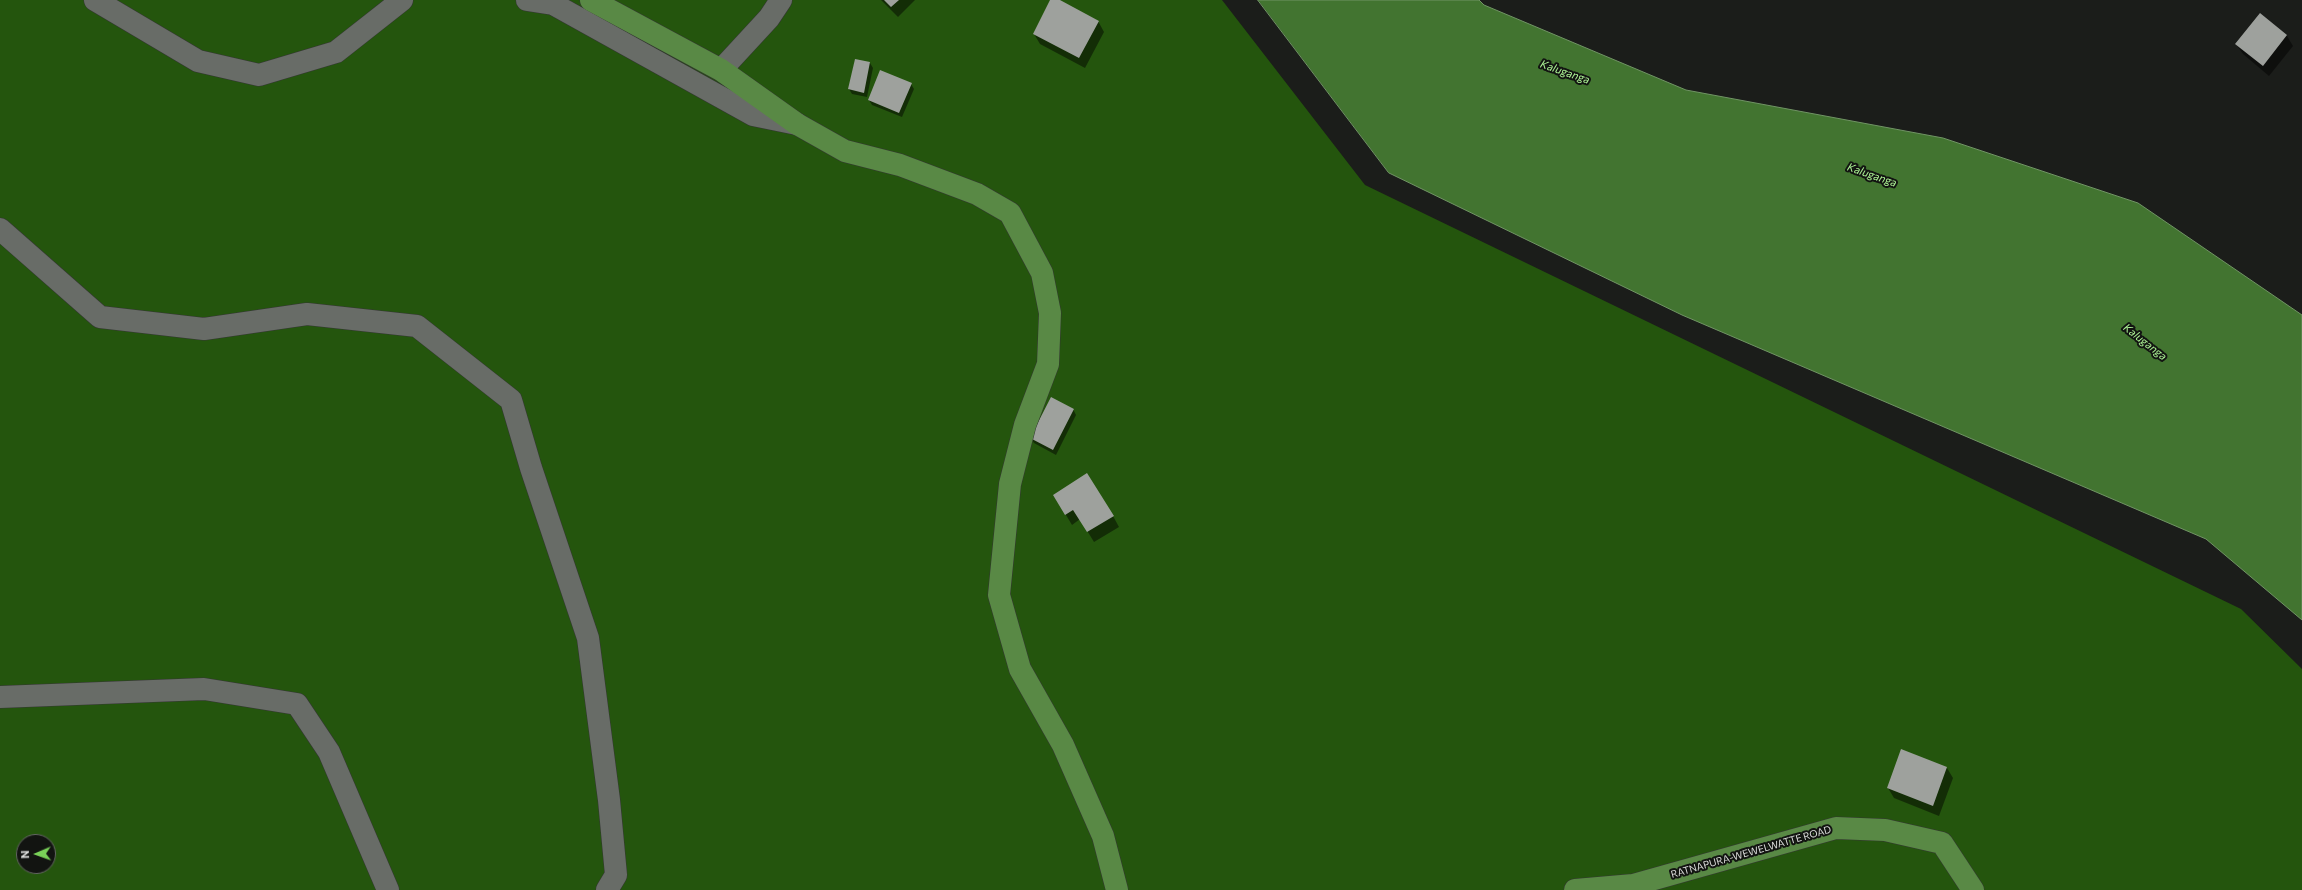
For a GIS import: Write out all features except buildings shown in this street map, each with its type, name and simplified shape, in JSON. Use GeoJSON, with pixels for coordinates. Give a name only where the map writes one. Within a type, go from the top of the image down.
{"type":"FeatureCollection","features":[{"type":"Feature","properties":{"kind":"main road"},"geometry":{"type":"LineString","coordinates":[[591,0],[721,70],[797,124],[845,151],[900,165],[977,194],[1010,212],[1042,273],[1050,312],[1048,364],[1025,425],[1010,484],[999,595],[1020,669],[1062,744],[1103,836],[1117,890]]}},
{"type":"Feature","properties":{"kind":"main road","name":"RATNAPURA-WEWELWATTE ROAD"},"geometry":{"type":"LineString","coordinates":[[1576,890],[1633,885],[1836,828],[1885,830],[1942,843],[1973,890]]}},
{"type":"Feature","properties":{"kind":"street"},"geometry":{"type":"LineString","coordinates":[[95,0],[198,62],[259,75],[336,52],[402,0]]}},
{"type":"Feature","properties":{"kind":"street"},"geometry":{"type":"LineString","coordinates":[[527,0],[553,4],[753,114],[797,124]]}},
{"type":"Feature","properties":{"kind":"street"},"geometry":{"type":"LineString","coordinates":[[721,70],[769,18],[781,0]]}},
{"type":"Feature","properties":{"kind":"street"},"geometry":{"type":"LineString","coordinates":[[0,229],[100,317],[204,329],[307,314],[417,326],[511,400],[534,475],[588,638],[609,800],[616,875],[607,890]]}},
{"type":"Feature","properties":{"kind":"street"},"geometry":{"type":"LineString","coordinates":[[0,697],[6,695],[204,689],[297,704],[329,752],[388,890]]}},
{"type":"Feature","properties":{"kind":"shaded area"},"geometry":{"type":"Polygon","coordinates":[[[0,0],[1222,0],[1365,185],[2241,609],[2302,669],[2302,890],[0,890],[0,0]]]}},
{"type":"Feature","properties":{"kind":"water","name":"Kaluganga"},"geometry":{"type":"Polygon","coordinates":[[[1258,0],[1479,0],[1484,5],[1686,90],[1943,138],[2138,203],[2302,315],[2302,620],[2206,539],[1682,315],[1389,173],[1258,0]]]}}]}
